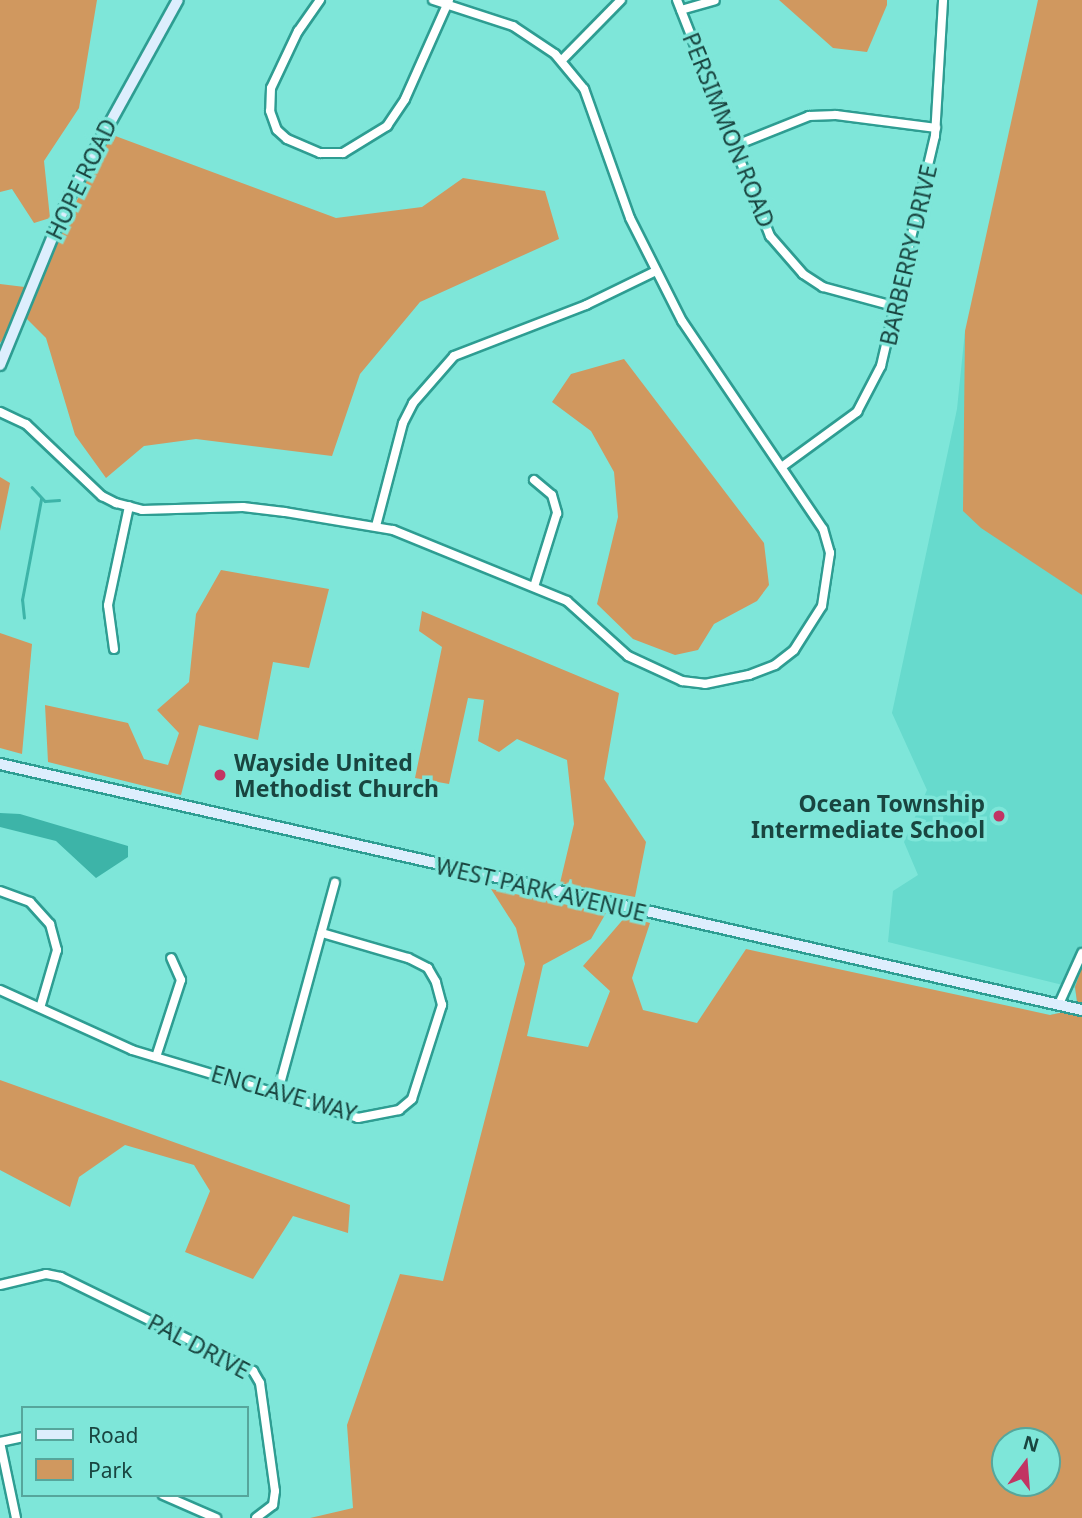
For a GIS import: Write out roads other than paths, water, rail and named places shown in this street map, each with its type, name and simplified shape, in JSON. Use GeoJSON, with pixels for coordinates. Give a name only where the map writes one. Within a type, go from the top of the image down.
{"type":"FeatureCollection","features":[{"type":"Feature","properties":{"kind":"street","name":"HOPE ROAD"},"geometry":{"type":"LineString","coordinates":[[0,365],[68,199],[178,0]]}},
{"type":"Feature","properties":{"kind":"street"},"geometry":{"type":"LineString","coordinates":[[320,0],[298,31],[271,88],[270,111],[277,130],[287,139],[320,153],[343,153],[387,126],[405,99],[448,2]]}},
{"type":"Feature","properties":{"kind":"street"},"geometry":{"type":"LineString","coordinates":[[0,412],[26,424],[102,496],[129,506],[142,510],[243,507],[376,526],[534,587],[581,609],[628,656],[682,681],[713,683],[775,665],[810,630],[822,606],[830,553],[810,503],[701,354],[630,218],[584,89],[562,60],[513,26],[448,2],[433,0]]}},
{"type":"Feature","properties":{"kind":"street"},"geometry":{"type":"LineString","coordinates":[[562,60],[621,0]]}},
{"type":"Feature","properties":{"kind":"street","name":"PERSIMMON ROAD"},"geometry":{"type":"LineString","coordinates":[[677,0],[770,236],[803,274],[840,295],[897,307]]}},
{"type":"Feature","properties":{"kind":"street"},"geometry":{"type":"LineString","coordinates":[[681,10],[715,0]]}},
{"type":"Feature","properties":{"kind":"street","name":"BARBERRY DRIVE"},"geometry":{"type":"LineString","coordinates":[[783,466],[857,412],[881,366],[897,307],[936,128],[943,0]]}},
{"type":"Feature","properties":{"kind":"street"},"geometry":{"type":"LineString","coordinates":[[734,146],[809,116],[836,115],[936,128]]}},
{"type":"Feature","properties":{"kind":"street"},"geometry":{"type":"LineString","coordinates":[[376,526],[403,423],[412,403],[454,356],[586,305],[656,271]]}},
{"type":"Feature","properties":{"kind":"street"},"geometry":{"type":"LineString","coordinates":[[534,480],[552,495],[557,513],[534,587]]}},
{"type":"Feature","properties":{"kind":"street"},"geometry":{"type":"LineString","coordinates":[[114,649],[108,605],[129,506]]}},
{"type":"Feature","properties":{"kind":"street","name":"WEST PARK AVENUE"},"geometry":{"type":"LineString","coordinates":[[0,764],[1082,1010]]}},
{"type":"Feature","properties":{"kind":"street"},"geometry":{"type":"LineString","coordinates":[[278,1091],[335,883]]}},
{"type":"Feature","properties":{"kind":"street"},"geometry":{"type":"LineString","coordinates":[[0,891],[30,902],[50,924],[57,950],[40,1008]]}},
{"type":"Feature","properties":{"kind":"street","name":"ENCLAVE WAY"},"geometry":{"type":"LineString","coordinates":[[0,990],[156,1057],[278,1091],[358,1118],[399,1110],[412,1099],[442,1004],[428,968],[322,933]]}},
{"type":"Feature","properties":{"kind":"street"},"geometry":{"type":"LineString","coordinates":[[1059,1004],[1082,953]]}},
{"type":"Feature","properties":{"kind":"street"},"geometry":{"type":"LineString","coordinates":[[156,1057],[181,980],[171,958]]}},
{"type":"Feature","properties":{"kind":"street","name":"PAL DRIVE"},"geometry":{"type":"LineString","coordinates":[[0,1286],[39,1275],[61,1277],[253,1371],[260,1383],[275,1491],[273,1505],[256,1518]]}},
{"type":"Feature","properties":{"kind":"street"},"geometry":{"type":"LineString","coordinates":[[16,1518],[0,1442],[21,1437]]}},
{"type":"Feature","properties":{"kind":"street"},"geometry":{"type":"LineString","coordinates":[[168,1497],[216,1518]]}},
{"type":"Feature","properties":{"kind":"waterway"},"geometry":{"type":"LineString","coordinates":[[32,487],[45,501],[59,500]]}},
{"type":"Feature","properties":{"kind":"waterway"},"geometry":{"type":"LineString","coordinates":[[24,618],[22,600],[41,499]]}},
{"type":"Feature","properties":{"kind":"place","name":"Wayside United Methodist Church"},"geometry":{"type":"Point","coordinates":[220,775]}},
{"type":"Feature","properties":{"kind":"place","name":"Ocean Township Intermediate School"},"geometry":{"type":"Point","coordinates":[999,816]}}]}
